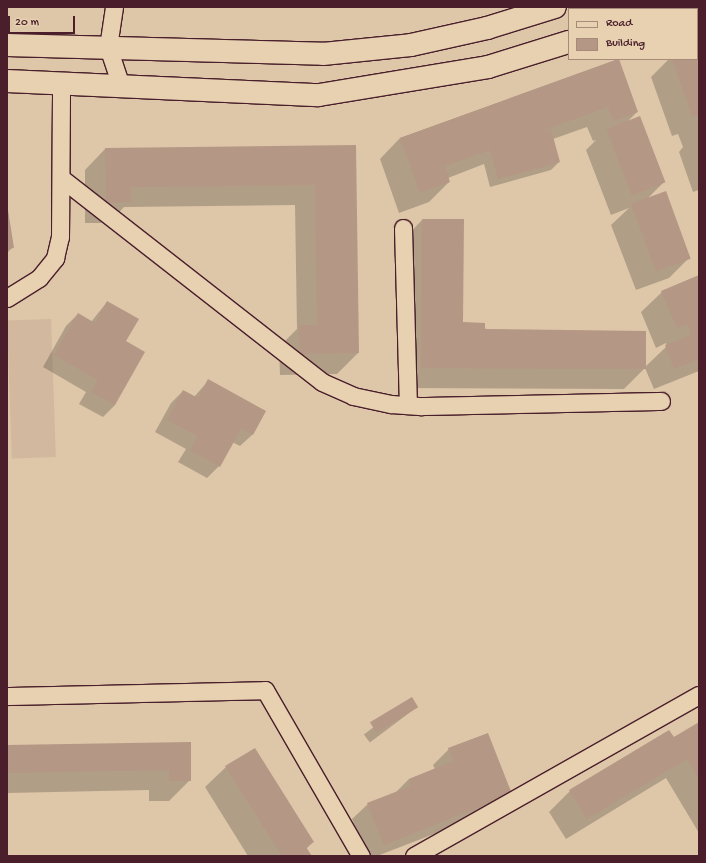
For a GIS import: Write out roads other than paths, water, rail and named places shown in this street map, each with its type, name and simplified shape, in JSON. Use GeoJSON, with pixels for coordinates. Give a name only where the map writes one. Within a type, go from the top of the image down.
{"type":"FeatureCollection","features":[{"type":"Feature","properties":{"kind":"main road"},"geometry":{"type":"LineString","coordinates":[[7,45],[323,54],[411,45],[487,28],[555,7]]}},
{"type":"Feature","properties":{"kind":"main road"},"geometry":{"type":"LineString","coordinates":[[7,81],[319,95],[488,67],[568,42]]}},
{"type":"Feature","properties":{"kind":"street"},"geometry":{"type":"LineString","coordinates":[[114,7],[108,47],[121,86]]}},
{"type":"Feature","properties":{"kind":"street"},"geometry":{"type":"LineString","coordinates":[[7,298],[39,278],[55,258],[60,237],[61,83]]}},
{"type":"Feature","properties":{"kind":"street"},"geometry":{"type":"LineString","coordinates":[[61,178],[322,382],[353,396],[408,405],[662,401]]}},
{"type":"Feature","properties":{"kind":"street"},"geometry":{"type":"LineString","coordinates":[[404,228],[408,405]]}},
{"type":"Feature","properties":{"kind":"street"},"geometry":{"type":"LineString","coordinates":[[7,696],[265,690],[361,856]]}},
{"type":"Feature","properties":{"kind":"street"},"geometry":{"type":"LineString","coordinates":[[414,856],[699,695]]}}]}
